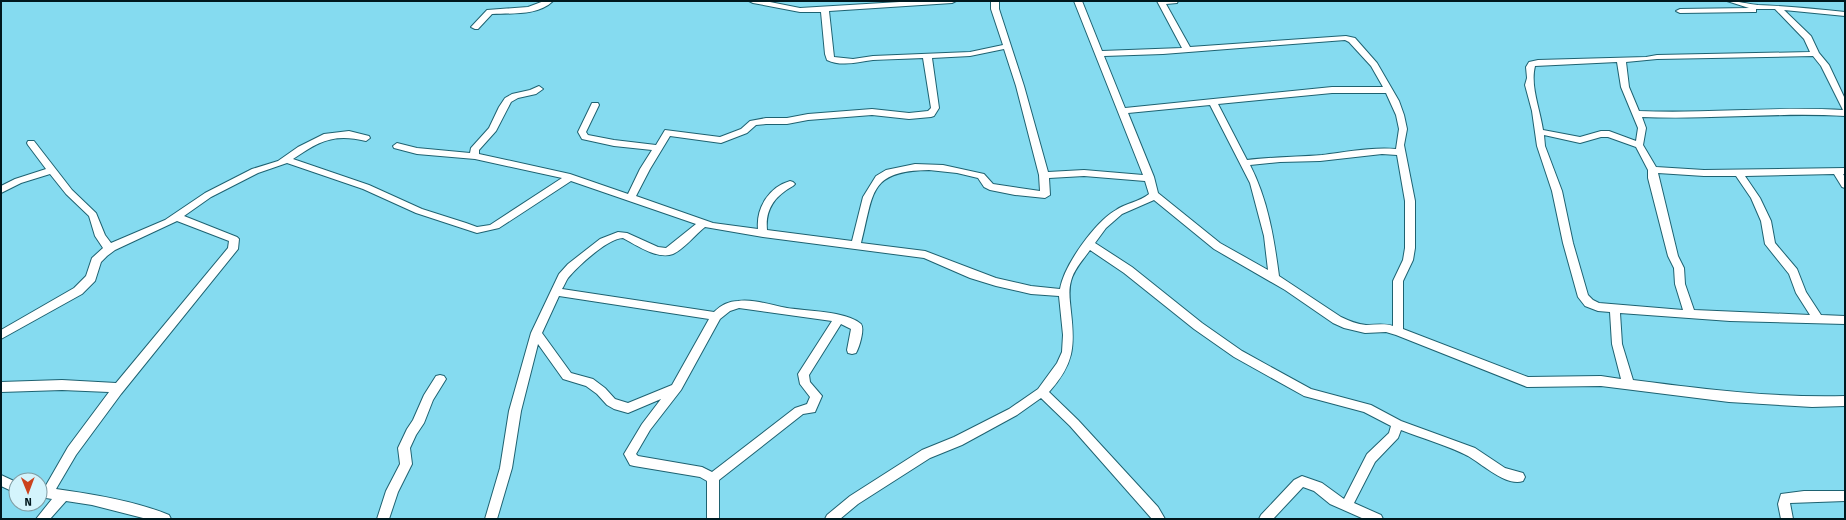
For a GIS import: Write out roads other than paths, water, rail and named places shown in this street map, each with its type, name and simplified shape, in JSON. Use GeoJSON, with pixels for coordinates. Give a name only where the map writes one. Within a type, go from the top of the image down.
{"type":"FeatureCollection","features":[{"type":"Feature","properties":{"kind":"street"},"geometry":{"type":"LineString","coordinates":[[475,27],[490,12],[520,11],[544,4],[549,1]]}},
{"type":"Feature","properties":{"kind":"street"},"geometry":{"type":"LineString","coordinates":[[753,1],[800,10],[889,3],[952,1]]}},
{"type":"Feature","properties":{"kind":"street"},"geometry":{"type":"LineString","coordinates":[[856,245],[866,200],[879,178],[890,172],[907,168],[953,169],[981,176],[990,187],[1042,195],[1046,193],[1044,175],[995,9],[994,1]]}},
{"type":"Feature","properties":{"kind":"street"},"geometry":{"type":"LineString","coordinates":[[1078,1],[1149,177],[1154,195],[1217,246],[1318,306],[1337,320],[1360,328],[1386,328],[1398,331],[1527,382],[1574,380],[1628,383],[1729,398],[1812,402],[1845,401]]}},
{"type":"Feature","properties":{"kind":"street"},"geometry":{"type":"LineString","coordinates":[[1162,1],[1187,50]]}},
{"type":"Feature","properties":{"kind":"street"},"geometry":{"type":"LineString","coordinates":[[1162,1],[1174,1]]}},
{"type":"Feature","properties":{"kind":"street"},"geometry":{"type":"LineString","coordinates":[[1731,1],[1760,7],[1777,7],[1845,14]]}},
{"type":"Feature","properties":{"kind":"street"},"geometry":{"type":"LineString","coordinates":[[1680,11],[1750,10],[1760,7]]}},
{"type":"Feature","properties":{"kind":"street"},"geometry":{"type":"LineString","coordinates":[[1777,7],[1808,38],[1815,54],[1825,65],[1845,108]]}},
{"type":"Feature","properties":{"kind":"street"},"geometry":{"type":"LineString","coordinates":[[825,9],[829,54],[830,58],[834,60],[854,61],[873,58],[970,54],[1007,46]]}},
{"type":"Feature","properties":{"kind":"street"},"geometry":{"type":"LineString","coordinates":[[1100,54],[1187,50],[1346,38],[1357,45],[1374,65],[1387,90],[1395,101],[1403,129],[1401,137],[1401,152],[1410,201],[1409,254],[1408,260],[1398,281],[1398,331]]}},
{"type":"Feature","properties":{"kind":"street"},"geometry":{"type":"LineString","coordinates":[[1815,54],[1673,56],[1621,60],[1546,62],[1532,64],[1530,67],[1531,78],[1529,85],[1540,132],[1541,146],[1557,191],[1568,243],[1583,297],[1589,303],[1598,307],[1650,310],[1690,315],[1845,320]]}},
{"type":"Feature","properties":{"kind":"street"},"geometry":{"type":"LineString","coordinates":[[631,198],[645,168],[668,132],[678,135],[721,140],[744,131],[752,124],[766,121],[787,121],[808,117],[872,112],[909,116],[931,114],[935,108],[927,56]]}},
{"type":"Feature","properties":{"kind":"street"},"geometry":{"type":"LineString","coordinates":[[1621,60],[1625,87],[1642,128],[1639,145]]}},
{"type":"Feature","properties":{"kind":"street"},"geometry":{"type":"LineString","coordinates":[[475,156],[474,150],[493,129],[503,107],[508,101],[512,98],[531,93],[539,88]]}},
{"type":"Feature","properties":{"kind":"street"},"geometry":{"type":"LineString","coordinates":[[1122,111],[1332,90],[1387,90]]}},
{"type":"Feature","properties":{"kind":"street"},"geometry":{"type":"LineString","coordinates":[[1212,101],[1255,183],[1269,236],[1274,279]]}},
{"type":"Feature","properties":{"kind":"street"},"geometry":{"type":"LineString","coordinates":[[595,105],[582,132],[583,135],[606,142],[658,148]]}},
{"type":"Feature","properties":{"kind":"street"},"geometry":{"type":"LineString","coordinates":[[1636,114],[1664,115],[1810,111],[1845,113]]}},
{"type":"Feature","properties":{"kind":"street"},"geometry":{"type":"LineString","coordinates":[[1540,132],[1580,140],[1601,134],[1609,134],[1639,145],[1653,170],[1673,256],[1679,268],[1680,284],[1690,315]]}},
{"type":"Feature","properties":{"kind":"street"},"geometry":{"type":"LineString","coordinates":[[1,335],[78,291],[90,278],[96,261],[103,253],[112,247],[134,239],[176,217],[208,195],[255,172],[286,160],[301,148],[327,136],[349,134],[366,138]]}},
{"type":"Feature","properties":{"kind":"street"},"geometry":{"type":"LineString","coordinates":[[31,143],[69,192],[93,215],[100,236],[106,245],[112,247]]}},
{"type":"Feature","properties":{"kind":"street"},"geometry":{"type":"LineString","coordinates":[[397,146],[417,151],[475,156],[570,177],[703,224],[763,234],[925,255],[974,275],[996,282],[1031,290],[1064,293]]}},
{"type":"Feature","properties":{"kind":"street"},"geometry":{"type":"LineString","coordinates":[[1244,163],[1280,159],[1320,158],[1382,151],[1401,152]]}},
{"type":"Feature","properties":{"kind":"street"},"geometry":{"type":"LineString","coordinates":[[286,160],[372,190],[419,211],[477,230],[496,226],[570,177]]}},
{"type":"Feature","properties":{"kind":"street"},"geometry":{"type":"LineString","coordinates":[[1,190],[18,181],[52,170]]}},
{"type":"Feature","properties":{"kind":"street"},"geometry":{"type":"LineString","coordinates":[[1653,170],[1739,173],[1841,171],[1845,185]]}},
{"type":"Feature","properties":{"kind":"street"},"geometry":{"type":"LineString","coordinates":[[1044,175],[1084,173],[1141,178],[1149,177]]}},
{"type":"Feature","properties":{"kind":"street"},"geometry":{"type":"LineString","coordinates":[[1739,173],[1755,198],[1766,221],[1770,244],[1793,272],[1801,293],[1818,319]]}},
{"type":"Feature","properties":{"kind":"street"},"geometry":{"type":"LineString","coordinates":[[763,234],[762,213],[778,190],[790,184]]}},
{"type":"Feature","properties":{"kind":"street"},"geometry":{"type":"LineString","coordinates":[[831,519],[854,500],[926,454],[958,441],[1014,412],[1042,392],[1051,382],[1062,365],[1067,352],[1068,335],[1064,293],[1066,281],[1072,266],[1103,226],[1119,212],[1154,195]]}},
{"type":"Feature","properties":{"kind":"street"},"geometry":{"type":"LineString","coordinates":[[48,486],[118,388],[174,318],[233,249],[235,243],[234,239],[176,217]]}},
{"type":"Feature","properties":{"kind":"street"},"geometry":{"type":"LineString","coordinates":[[491,519],[506,468],[515,411],[536,333],[555,292],[572,267],[612,236],[624,235],[656,250],[666,252],[671,251],[703,224]]}},
{"type":"Feature","properties":{"kind":"street"},"geometry":{"type":"LineString","coordinates":[[1088,244],[1128,270],[1198,326],[1238,354],[1308,393],[1367,408],[1397,424],[1471,452],[1502,472],[1519,477]]}},
{"type":"Feature","properties":{"kind":"street"},"geometry":{"type":"LineString","coordinates":[[555,292],[716,316]]}},
{"type":"Feature","properties":{"kind":"street"},"geometry":{"type":"LineString","coordinates":[[713,478],[702,472],[634,462],[630,454],[646,427],[677,387],[716,316],[722,310],[735,305],[769,308],[838,320],[857,327],[852,350]]}},
{"type":"Feature","properties":{"kind":"street"},"geometry":{"type":"LineString","coordinates":[[1615,309],[1617,344],[1628,383]]}},
{"type":"Feature","properties":{"kind":"street"},"geometry":{"type":"LineString","coordinates":[[713,478],[799,411],[805,408],[811,409],[816,396],[806,386],[803,379],[804,374],[838,320]]}},
{"type":"Feature","properties":{"kind":"street"},"geometry":{"type":"LineString","coordinates":[[536,333],[567,376],[588,382],[601,391],[611,402],[618,406],[628,408],[677,387]]}},
{"type":"Feature","properties":{"kind":"street"},"geometry":{"type":"LineString","coordinates":[[383,519],[392,491],[406,464],[404,448],[411,432],[418,423],[428,398],[440,379]]}},
{"type":"Feature","properties":{"kind":"street"},"geometry":{"type":"LineString","coordinates":[[1,387],[62,385],[118,388]]}},
{"type":"Feature","properties":{"kind":"street"},"geometry":{"type":"LineString","coordinates":[[1042,392],[1074,424],[1154,511],[1159,519]]}},
{"type":"Feature","properties":{"kind":"street"},"geometry":{"type":"LineString","coordinates":[[1348,505],[1371,458],[1394,435],[1397,424]]}},
{"type":"Feature","properties":{"kind":"street"},"geometry":{"type":"LineString","coordinates":[[713,478],[713,519]]}},
{"type":"Feature","properties":{"kind":"street"},"geometry":{"type":"LineString","coordinates":[[1265,519],[1302,481],[1318,487],[1334,500],[1377,519]]}},
{"type":"Feature","properties":{"kind":"street"},"geometry":{"type":"LineString","coordinates":[[48,493],[100,502],[165,519]]}},
{"type":"Feature","properties":{"kind":"street"},"geometry":{"type":"LineString","coordinates":[[42,519],[64,496]]}},
{"type":"Feature","properties":{"kind":"street"},"geometry":{"type":"LineString","coordinates":[[1787,519],[1784,504],[1785,498],[1804,496],[1845,496]]}}]}
